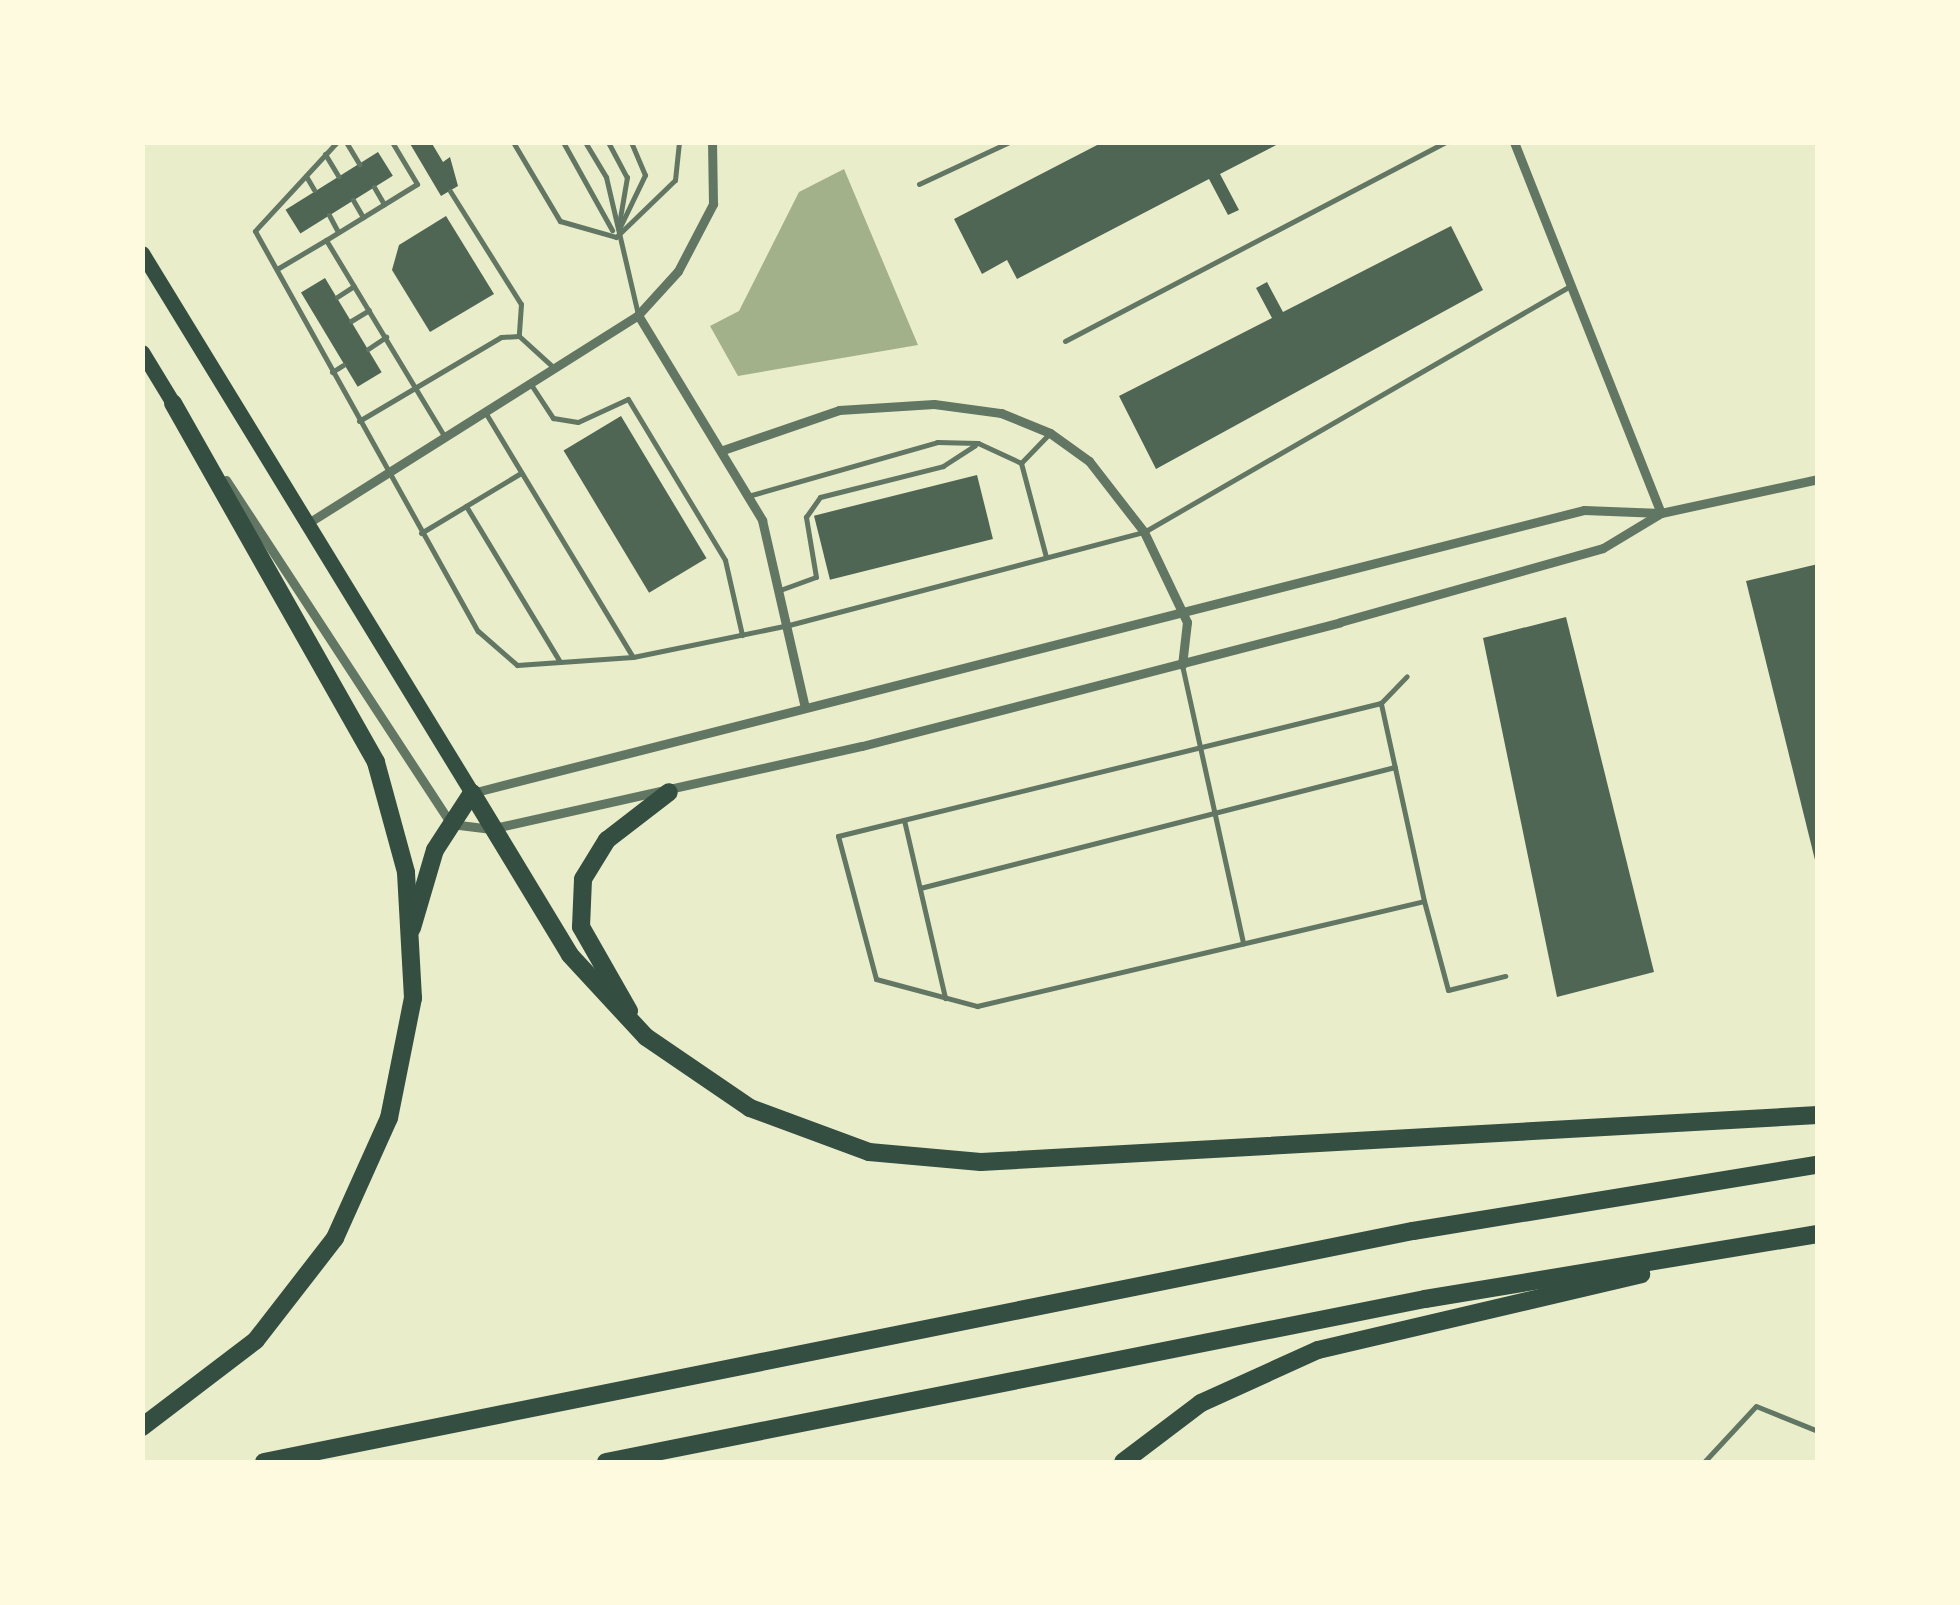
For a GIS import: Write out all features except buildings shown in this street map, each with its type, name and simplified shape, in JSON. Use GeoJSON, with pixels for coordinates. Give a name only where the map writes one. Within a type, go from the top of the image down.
{"type":"FeatureCollection","features":[{"type":"Feature","properties":{"kind":"highway"},"geometry":{"type":"LineString","coordinates":[[173,403],[376,762],[412,928]]}},
{"type":"Feature","properties":{"kind":"highway"},"geometry":{"type":"LineString","coordinates":[[646,1036],[591,952],[580,903],[607,840],[669,792]]}},
{"type":"Feature","properties":{"kind":"highway"},"geometry":{"type":"LineString","coordinates":[[142,1426],[256,1340],[335,1238],[389,1118],[405,1056],[412,928],[421,882],[451,824],[472,794],[570,955],[646,1036],[750,1108],[869,1152],[934,1159],[1818,1114]]}},
{"type":"Feature","properties":{"kind":"highway"},"geometry":{"type":"LineString","coordinates":[[264,1462],[1413,1231],[1818,1165]]}},
{"type":"Feature","properties":{"kind":"highway"},"geometry":{"type":"LineString","coordinates":[[606,1462],[1425,1300],[1817,1234]]}},
{"type":"Feature","properties":{"kind":"highway"},"geometry":{"type":"LineString","coordinates":[[1122,1462],[1201,1402],[1318,1350],[1817,1234]]}},
{"type":"Feature","properties":{"kind":"main road"},"geometry":{"type":"LineString","coordinates":[[142,253],[472,794]]}},
{"type":"Feature","properties":{"kind":"main road"},"geometry":{"type":"LineString","coordinates":[[142,352],[173,403]]}},
{"type":"Feature","properties":{"kind":"street"},"geometry":{"type":"LineString","coordinates":[[306,525],[638,314],[678,271],[713,204],[712,142]]}},
{"type":"Feature","properties":{"kind":"street"},"geometry":{"type":"LineString","coordinates":[[1514,142],[1661,512]]}},
{"type":"Feature","properties":{"kind":"street"},"geometry":{"type":"LineString","coordinates":[[638,314],[748,496],[780,590],[804,704]]}},
{"type":"Feature","properties":{"kind":"street"},"geometry":{"type":"LineString","coordinates":[[173,403],[451,824],[490,829],[669,792],[1182,665],[1603,548],[1661,512]]}},
{"type":"Feature","properties":{"kind":"street"},"geometry":{"type":"LineString","coordinates":[[722,450],[840,410],[934,404],[1001,412],[1050,433],[1089,461],[1144,532],[1184,615],[1182,665]]}},
{"type":"Feature","properties":{"kind":"street"},"geometry":{"type":"LineString","coordinates":[[472,794],[804,704],[1184,615],[1584,510],[1661,512],[1818,479]]}},
{"type":"Feature","properties":{"kind":"lane"},"geometry":{"type":"LineString","coordinates":[[337,142],[254,231],[385,475],[478,631],[517,665],[633,658],[742,635],[1144,532],[1571,285]]}},
{"type":"Feature","properties":{"kind":"lane"},"geometry":{"type":"LineString","coordinates":[[346,142],[359,164]]}},
{"type":"Feature","properties":{"kind":"lane"},"geometry":{"type":"LineString","coordinates":[[276,270],[417,184],[392,142]]}},
{"type":"Feature","properties":{"kind":"lane"},"geometry":{"type":"LineString","coordinates":[[513,142],[560,221],[616,237]]}},
{"type":"Feature","properties":{"kind":"lane"},"geometry":{"type":"LineString","coordinates":[[563,142],[616,237]]}},
{"type":"Feature","properties":{"kind":"lane"},"geometry":{"type":"LineString","coordinates":[[586,142],[606,177],[616,237],[638,314]]}},
{"type":"Feature","properties":{"kind":"lane"},"geometry":{"type":"LineString","coordinates":[[608,142],[627,177],[616,237]]}},
{"type":"Feature","properties":{"kind":"lane"},"geometry":{"type":"LineString","coordinates":[[616,237],[645,175],[631,142]]}},
{"type":"Feature","properties":{"kind":"lane"},"geometry":{"type":"LineString","coordinates":[[616,237],[675,180],[680,142]]}},
{"type":"Feature","properties":{"kind":"lane"},"geometry":{"type":"LineString","coordinates":[[919,184],[1009,142]]}},
{"type":"Feature","properties":{"kind":"lane"},"geometry":{"type":"LineString","coordinates":[[1065,341],[1446,142]]}},
{"type":"Feature","properties":{"kind":"lane"},"geometry":{"type":"LineString","coordinates":[[326,154],[338,176]]}},
{"type":"Feature","properties":{"kind":"lane"},"geometry":{"type":"LineString","coordinates":[[306,176],[314,190]]}},
{"type":"Feature","properties":{"kind":"lane"},"geometry":{"type":"LineString","coordinates":[[374,187],[384,204]]}},
{"type":"Feature","properties":{"kind":"lane"},"geometry":{"type":"LineString","coordinates":[[450,190],[521,304],[520,336],[554,368]]}},
{"type":"Feature","properties":{"kind":"lane"},"geometry":{"type":"LineString","coordinates":[[354,200],[363,217]]}},
{"type":"Feature","properties":{"kind":"lane"},"geometry":{"type":"LineString","coordinates":[[328,214],[338,232]]}},
{"type":"Feature","properties":{"kind":"lane"},"geometry":{"type":"LineString","coordinates":[[326,240],[445,437]]}},
{"type":"Feature","properties":{"kind":"lane"},"geometry":{"type":"LineString","coordinates":[[337,298],[354,286]]}},
{"type":"Feature","properties":{"kind":"lane"},"geometry":{"type":"LineString","coordinates":[[351,321],[369,310]]}},
{"type":"Feature","properties":{"kind":"lane"},"geometry":{"type":"LineString","coordinates":[[303,318],[312,313]]}},
{"type":"Feature","properties":{"kind":"lane"},"geometry":{"type":"LineString","coordinates":[[316,343],[327,336]]}},
{"type":"Feature","properties":{"kind":"lane"},"geometry":{"type":"LineString","coordinates":[[359,421],[416,387],[520,336]]}},
{"type":"Feature","properties":{"kind":"lane"},"geometry":{"type":"LineString","coordinates":[[368,349],[386,338]]}},
{"type":"Feature","properties":{"kind":"lane"},"geometry":{"type":"LineString","coordinates":[[332,372],[344,364]]}},
{"type":"Feature","properties":{"kind":"lane"},"geometry":{"type":"LineString","coordinates":[[530,383],[553,418],[578,422],[628,400],[725,560],[742,635]]}},
{"type":"Feature","properties":{"kind":"lane"},"geometry":{"type":"LineString","coordinates":[[485,412],[633,658]]}},
{"type":"Feature","properties":{"kind":"lane"},"geometry":{"type":"LineString","coordinates":[[1021,463],[1050,433]]}},
{"type":"Feature","properties":{"kind":"lane"},"geometry":{"type":"LineString","coordinates":[[748,496],[937,442],[978,443],[1021,463]]}},
{"type":"Feature","properties":{"kind":"lane"},"geometry":{"type":"LineString","coordinates":[[780,590],[816,576],[806,517],[820,497],[943,466],[978,443]]}},
{"type":"Feature","properties":{"kind":"lane"},"geometry":{"type":"LineString","coordinates":[[1021,463],[1046,558]]}},
{"type":"Feature","properties":{"kind":"lane"},"geometry":{"type":"LineString","coordinates":[[420,534],[521,473]]}},
{"type":"Feature","properties":{"kind":"lane"},"geometry":{"type":"LineString","coordinates":[[466,506],[560,662]]}},
{"type":"Feature","properties":{"kind":"lane"},"geometry":{"type":"LineString","coordinates":[[1182,665],[1210,816],[1243,943]]}},
{"type":"Feature","properties":{"kind":"lane"},"geometry":{"type":"LineString","coordinates":[[1407,676],[1381,703],[838,836],[876,980],[977,1006],[1424,901]]}},
{"type":"Feature","properties":{"kind":"lane"},"geometry":{"type":"LineString","coordinates":[[1381,703],[1424,901],[1448,990],[1506,976]]}},
{"type":"Feature","properties":{"kind":"lane"},"geometry":{"type":"LineString","coordinates":[[920,888],[1395,767]]}},
{"type":"Feature","properties":{"kind":"lane"},"geometry":{"type":"LineString","coordinates":[[904,820],[945,998]]}},
{"type":"Feature","properties":{"kind":"lane"},"geometry":{"type":"LineString","coordinates":[[1704,1462],[1756,1406],[1818,1431]]}},
{"type":"Feature","properties":{"kind":"shaded area"},"geometry":{"type":"Polygon","coordinates":[[[844,169],[918,345],[738,376],[710,326],[739,311],[799,192],[844,169]]]}}]}
